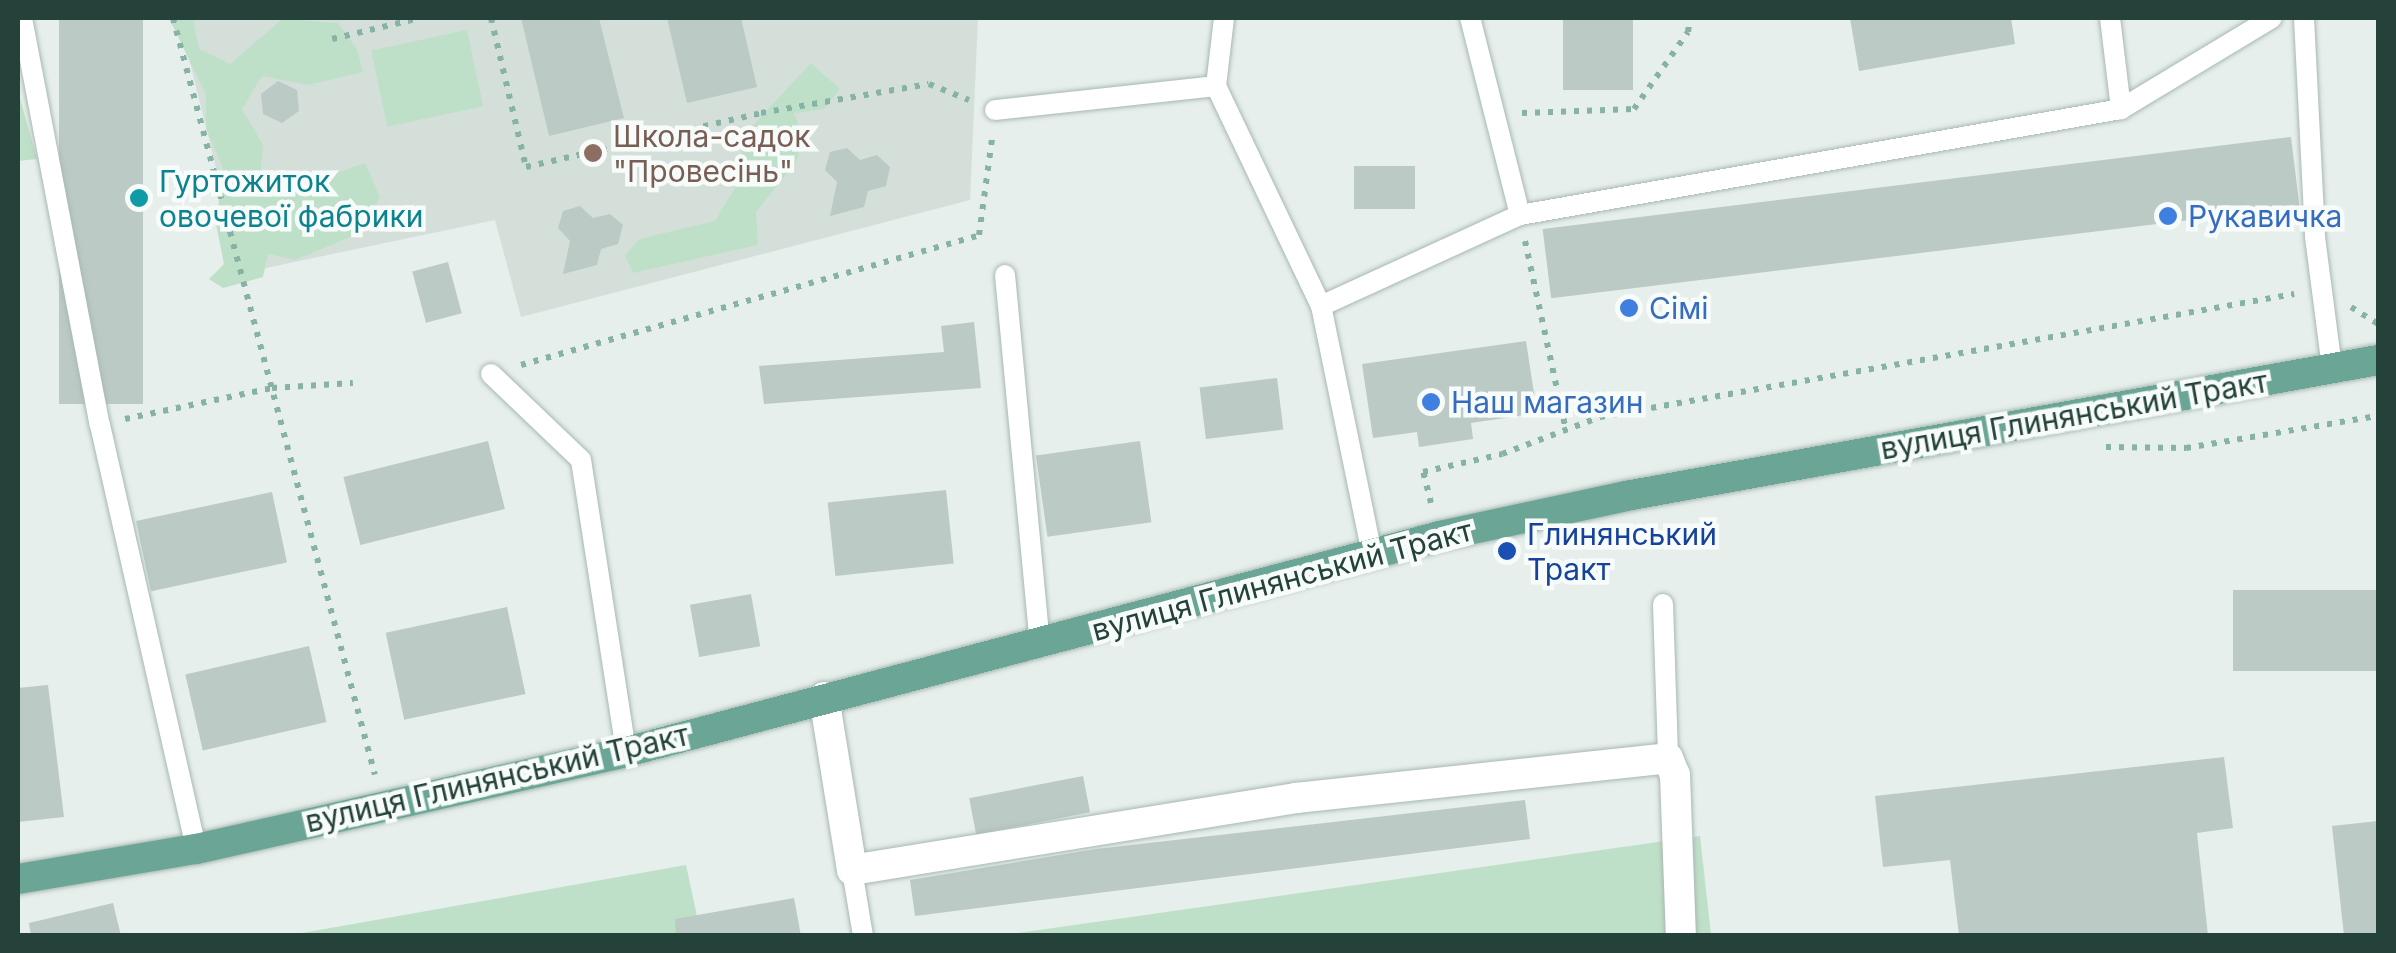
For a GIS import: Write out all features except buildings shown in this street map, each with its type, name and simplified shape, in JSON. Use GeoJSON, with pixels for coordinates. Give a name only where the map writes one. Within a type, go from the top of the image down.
{"type":"FeatureCollection","features":[{"type":"Feature","properties":{"kind":"main road","name":"вулиця Глинянський Тракт"},"geometry":{"type":"LineString","coordinates":[[18,879],[196,848],[626,752],[1372,554],[1626,496],[2378,360]]}},
{"type":"Feature","properties":{"kind":"street"},"geometry":{"type":"LineString","coordinates":[[824,697],[852,870],[1296,798],[1668,758],[1674,776],[1682,936]]}},
{"type":"Feature","properties":{"kind":"lane"},"geometry":{"type":"LineString","coordinates":[[22,18],[100,424],[196,848]]}},
{"type":"Feature","properties":{"kind":"lane"},"geometry":{"type":"LineString","coordinates":[[1224,18],[1216,86],[1322,306],[1372,554]]}},
{"type":"Feature","properties":{"kind":"lane"},"geometry":{"type":"LineString","coordinates":[[1470,18],[1520,215]]}},
{"type":"Feature","properties":{"kind":"lane"},"geometry":{"type":"LineString","coordinates":[[2110,18],[2120,108]]}},
{"type":"Feature","properties":{"kind":"lane"},"geometry":{"type":"LineString","coordinates":[[1322,306],[1520,215],[2120,108],[2272,18]]}},
{"type":"Feature","properties":{"kind":"lane"},"geometry":{"type":"LineString","coordinates":[[2304,18],[2322,290],[2332,368]]}},
{"type":"Feature","properties":{"kind":"lane"},"geometry":{"type":"LineString","coordinates":[[996,110],[1216,86]]}},
{"type":"Feature","properties":{"kind":"lane"},"geometry":{"type":"LineString","coordinates":[[1005,275],[1040,643]]}},
{"type":"Feature","properties":{"kind":"lane"},"geometry":{"type":"LineString","coordinates":[[492,374],[581,460],[626,752]]}},
{"type":"Feature","properties":{"kind":"lane"},"geometry":{"type":"LineString","coordinates":[[1663,604],[1668,758]]}},
{"type":"Feature","properties":{"kind":"lane"},"geometry":{"type":"LineString","coordinates":[[852,870],[863,936]]}},
{"type":"Feature","properties":{"kind":"path"},"geometry":{"type":"LineString","coordinates":[[173,18],[378,786]]}},
{"type":"Feature","properties":{"kind":"path"},"geometry":{"type":"LineString","coordinates":[[332,39],[420,18]]}},
{"type":"Feature","properties":{"kind":"path"},"geometry":{"type":"LineString","coordinates":[[491,18],[526,167],[760,113],[930,84],[996,110],[979,234],[492,374]]}},
{"type":"Feature","properties":{"kind":"path"},"geometry":{"type":"LineString","coordinates":[[1496,114],[1634,109],[1688,32],[1690,18]]}},
{"type":"Feature","properties":{"kind":"path"},"geometry":{"type":"LineString","coordinates":[[1520,215],[1566,430]]}},
{"type":"Feature","properties":{"kind":"path"},"geometry":{"type":"LineString","coordinates":[[1423,512],[1432,509],[1423,472],[1600,418],[2322,290],[2378,324]]}},
{"type":"Feature","properties":{"kind":"path"},"geometry":{"type":"LineString","coordinates":[[100,424],[272,388],[353,383]]}},
{"type":"Feature","properties":{"kind":"path"},"geometry":{"type":"LineString","coordinates":[[2186,448],[2378,416]]}},
{"type":"Feature","properties":{"kind":"shaded area","name":"Школа-садок \"Провесінь\""},"geometry":{"type":"Polygon","coordinates":[[[179,18],[978,18],[970,200],[521,317],[495,220],[242,273],[179,18]]]}},
{"type":"Feature","properties":{"kind":"green space"},"geometry":{"type":"Polygon","coordinates":[[[169,18],[193,18],[199,49],[230,64],[282,19],[338,23],[357,49],[363,72],[308,85],[262,76],[242,109],[263,145],[259,189],[275,194],[365,163],[380,197],[360,233],[295,260],[268,254],[263,277],[223,288],[209,279],[224,264],[216,224],[223,169],[206,128],[206,95],[169,18]]]}},
{"type":"Feature","properties":{"kind":"green space"},"geometry":{"type":"Polygon","coordinates":[[[467,30],[483,106],[387,127],[371,50],[467,30]]]}},
{"type":"Feature","properties":{"kind":"green space"},"geometry":{"type":"Polygon","coordinates":[[[811,63],[840,89],[824,109],[794,113],[803,136],[796,162],[756,212],[758,245],[633,273],[625,255],[639,239],[715,221],[740,180],[742,137],[811,63]]]}},
{"type":"Feature","properties":{"kind":"green space"},"geometry":{"type":"Polygon","coordinates":[[[18,91],[37,159],[18,161],[18,91]]]}},
{"type":"Feature","properties":{"kind":"green space"},"geometry":{"type":"Polygon","coordinates":[[[1700,836],[1711,935],[997,936],[1700,836]]]}},
{"type":"Feature","properties":{"kind":"green space"},"geometry":{"type":"Polygon","coordinates":[[[686,865],[701,935],[285,936],[686,865]]]}},
{"type":"Feature","properties":{"kind":"place","name":"Школа-садок \"Провесінь\""},"geometry":{"type":"Point","coordinates":[593,153]}},
{"type":"Feature","properties":{"kind":"place","name":"Гуртожиток овочевої фабрики"},"geometry":{"type":"Point","coordinates":[139,198]}},
{"type":"Feature","properties":{"kind":"place","name":"Рукавичка"},"geometry":{"type":"Point","coordinates":[2168,216]}},
{"type":"Feature","properties":{"kind":"place","name":"Сімі"},"geometry":{"type":"Point","coordinates":[1629,308]}},
{"type":"Feature","properties":{"kind":"place","name":"Наш магазин"},"geometry":{"type":"Point","coordinates":[1431,402]}},
{"type":"Feature","properties":{"kind":"place","name":"Глинянський Тракт"},"geometry":{"type":"Point","coordinates":[1507,551]}}]}
